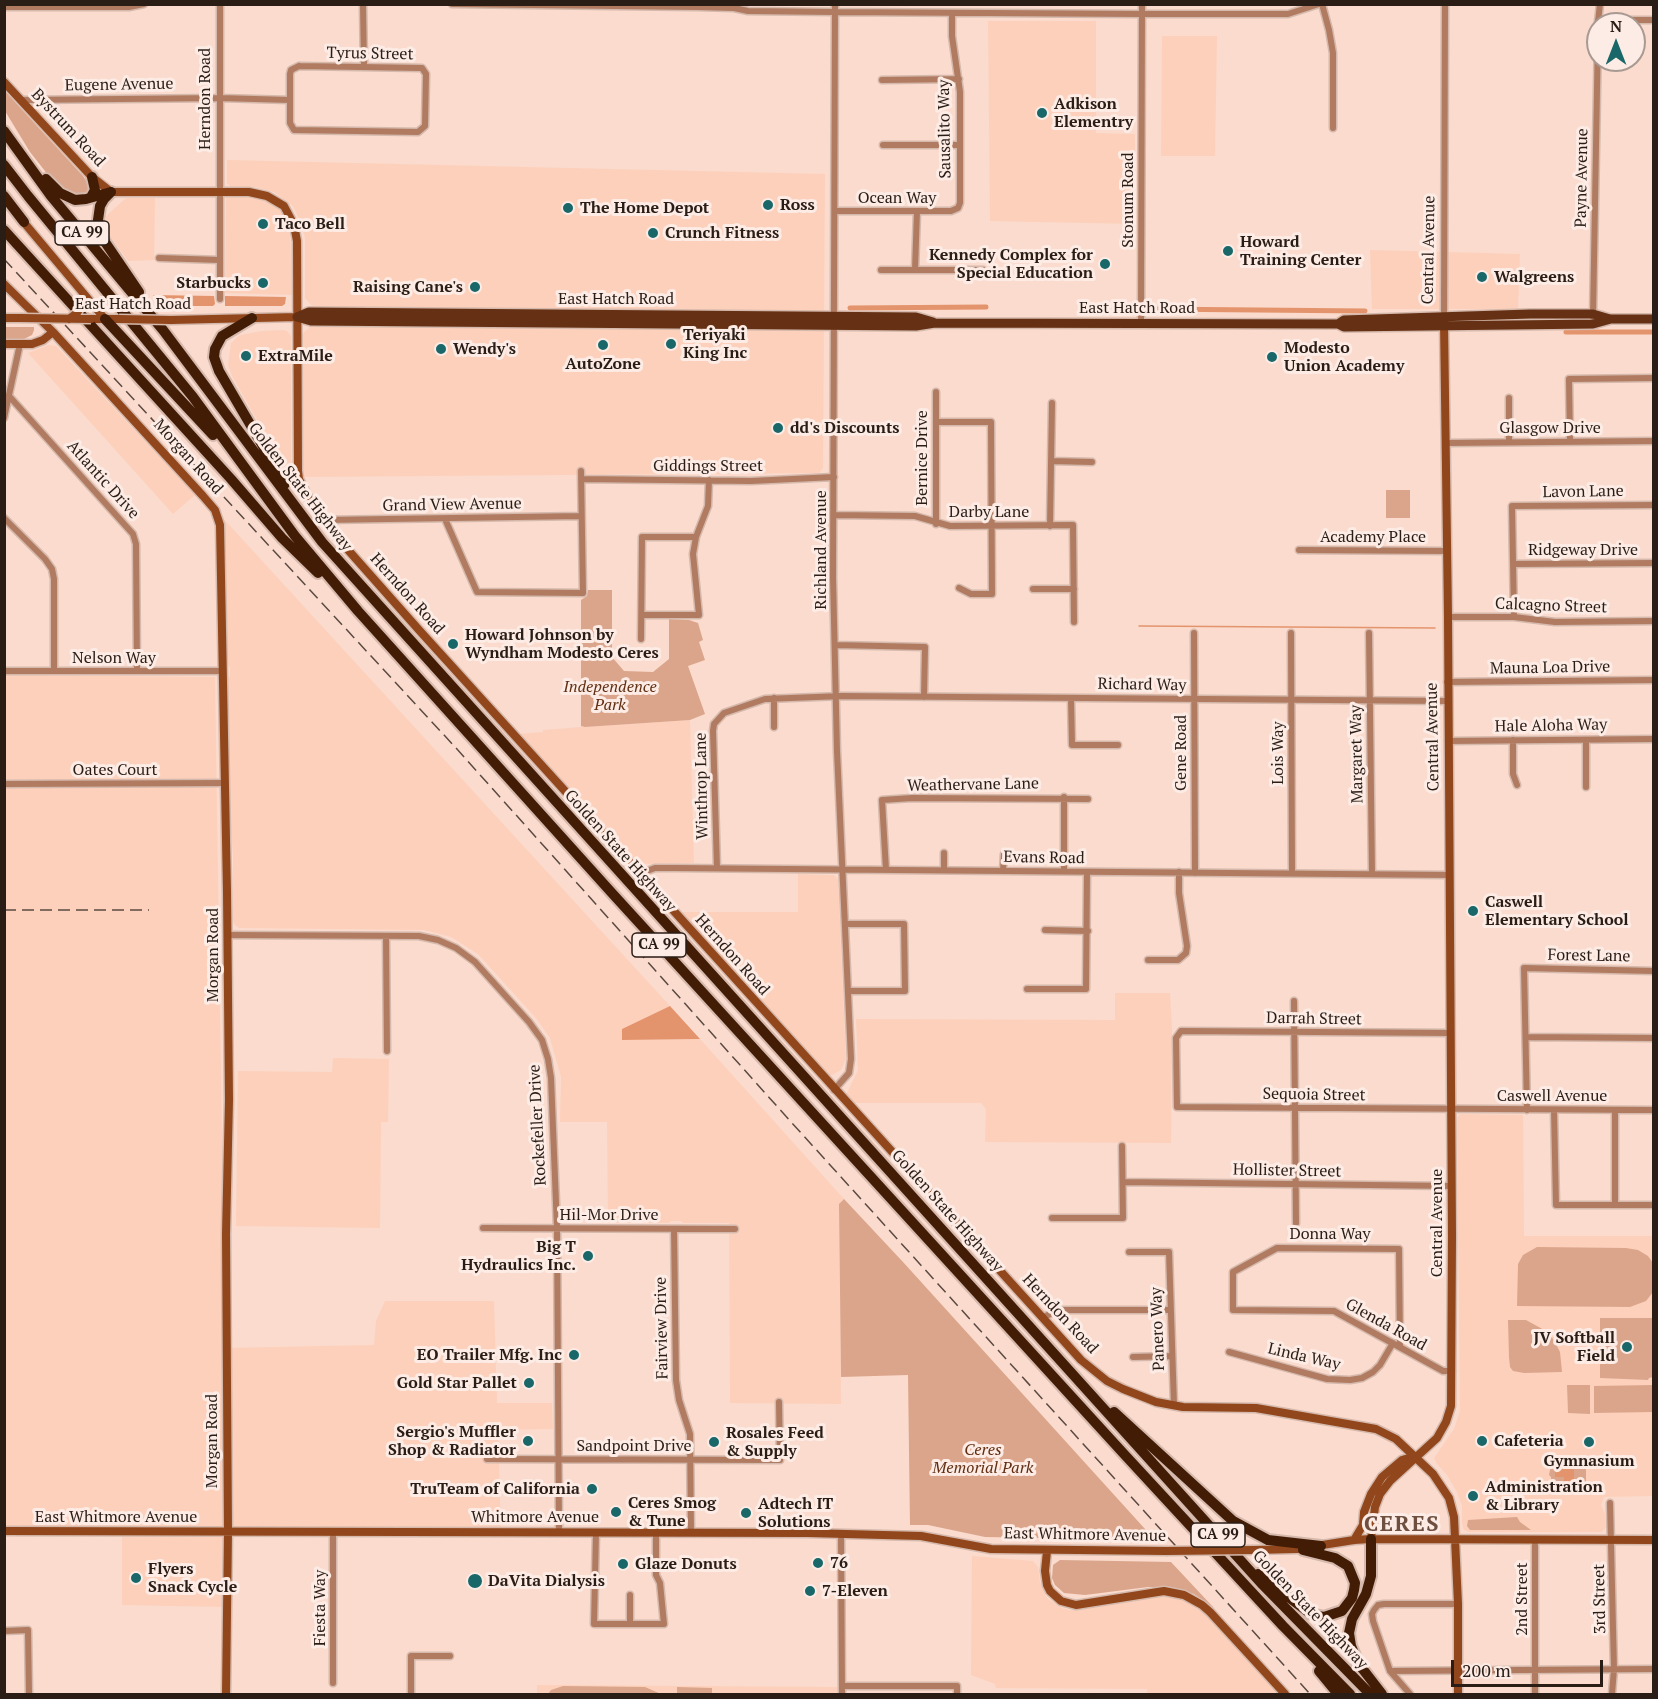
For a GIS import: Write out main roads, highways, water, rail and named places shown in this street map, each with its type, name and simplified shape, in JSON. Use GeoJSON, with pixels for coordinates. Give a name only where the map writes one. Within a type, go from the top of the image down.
{"type":"FeatureCollection","features":[{"type":"Feature","properties":{"kind":"highway"},"geometry":{"type":"LineString","coordinates":[[5,132],[60,193],[75,200],[111,192],[100,206],[99,231],[163,330]]}},
{"type":"Feature","properties":{"kind":"highway","name":"Golden State Highway"},"geometry":{"type":"LineString","coordinates":[[5,132],[51,196],[163,330],[302,516],[352,577],[1246,1565],[1370,1695]]}},
{"type":"Feature","properties":{"kind":"highway","name":"Golden State Highway"},"geometry":{"type":"LineString","coordinates":[[4,165],[187,390],[295,536],[358,611],[611,892],[1283,1626],[1350,1695]]}},
{"type":"Feature","properties":{"kind":"highway"},"geometry":{"type":"LineString","coordinates":[[91,197],[95,190],[92,177]]}},
{"type":"Feature","properties":{"kind":"highway"},"geometry":{"type":"LineString","coordinates":[[4,196],[24,222]]}},
{"type":"Feature","properties":{"kind":"highway"},"geometry":{"type":"LineString","coordinates":[[4,230],[282,538],[358,611]]}},
{"type":"Feature","properties":{"kind":"highway"},"geometry":{"type":"LineString","coordinates":[[252,318],[222,336],[215,349],[216,364],[302,516]]}},
{"type":"Feature","properties":{"kind":"highway"},"geometry":{"type":"LineString","coordinates":[[105,319],[257,484]]}},
{"type":"Feature","properties":{"kind":"highway"},"geometry":{"type":"LineString","coordinates":[[1070,1371],[1233,1521],[1268,1540],[1321,1546]]}},
{"type":"Feature","properties":{"kind":"highway"},"geometry":{"type":"LineString","coordinates":[[1371,1539],[1371,1576],[1366,1594],[1352,1618],[1349,1633],[1350,1646],[1358,1663],[1382,1695]]}},
{"type":"Feature","properties":{"kind":"highway"},"geometry":{"type":"LineString","coordinates":[[1246,1565],[1269,1580],[1311,1614],[1331,1616],[1342,1611],[1352,1598],[1355,1583],[1348,1566],[1335,1558],[1297,1549]]}},
{"type":"Feature","properties":{"kind":"highway"},"geometry":{"type":"LineString","coordinates":[[1283,1626],[1338,1695]]}},
{"type":"Feature","properties":{"kind":"main road","name":"East Hatch Road"},"geometry":{"type":"LineString","coordinates":[[297,317],[311,321],[835,321],[916,317],[935,323],[1338,324],[1344,320],[1444,322],[1653,319]]}},
{"type":"Feature","properties":{"kind":"waterway"},"geometry":{"type":"LineString","coordinates":[[850,308],[986,307]]}},
{"type":"Feature","properties":{"kind":"waterway"},"geometry":{"type":"LineString","coordinates":[[1151,309],[1365,311]]}},
{"type":"Feature","properties":{"kind":"waterway"},"geometry":{"type":"LineString","coordinates":[[1566,332],[1654,332]]}},
{"type":"Feature","properties":{"kind":"waterway"},"geometry":{"type":"LineString","coordinates":[[1139,626],[1435,628]]}},
{"type":"Feature","properties":{"kind":"railway"},"geometry":{"type":"LineString","coordinates":[[4,259],[456,748],[792,1123],[1310,1694]]}},
{"type":"Feature","properties":{"kind":"railway"},"geometry":{"type":"LineString","coordinates":[[4,910],[149,910]]}},
{"type":"Feature","properties":{"kind":"place","name":"Adkison Elementry"},"geometry":{"type":"Point","coordinates":[1042,113]}},
{"type":"Feature","properties":{"kind":"place","name":"Ross"},"geometry":{"type":"Point","coordinates":[768,205]}},
{"type":"Feature","properties":{"kind":"place","name":"The Home Depot"},"geometry":{"type":"Point","coordinates":[568,208]}},
{"type":"Feature","properties":{"kind":"place","name":"Taco Bell"},"geometry":{"type":"Point","coordinates":[263,224]}},
{"type":"Feature","properties":{"kind":"place","name":"Crunch Fitness"},"geometry":{"type":"Point","coordinates":[653,233]}},
{"type":"Feature","properties":{"kind":"place","name":"Howard Training Center"},"geometry":{"type":"Point","coordinates":[1228,251]}},
{"type":"Feature","properties":{"kind":"place","name":"Kennedy Complex for Special Education"},"geometry":{"type":"Point","coordinates":[1105,264]}},
{"type":"Feature","properties":{"kind":"place","name":"Walgreens"},"geometry":{"type":"Point","coordinates":[1482,277]}},
{"type":"Feature","properties":{"kind":"place","name":"Starbucks"},"geometry":{"type":"Point","coordinates":[263,283]}},
{"type":"Feature","properties":{"kind":"place","name":"Raising Cane's"},"geometry":{"type":"Point","coordinates":[475,287]}},
{"type":"Feature","properties":{"kind":"place","name":"Teriyaki King Inc"},"geometry":{"type":"Point","coordinates":[671,344]}},
{"type":"Feature","properties":{"kind":"place","name":"AutoZone"},"geometry":{"type":"Point","coordinates":[603,345]}},
{"type":"Feature","properties":{"kind":"place","name":"Wendy's"},"geometry":{"type":"Point","coordinates":[441,349]}},
{"type":"Feature","properties":{"kind":"place","name":"ExtraMile"},"geometry":{"type":"Point","coordinates":[246,356]}},
{"type":"Feature","properties":{"kind":"place","name":"Modesto Union Academy"},"geometry":{"type":"Point","coordinates":[1272,357]}},
{"type":"Feature","properties":{"kind":"place","name":"dd's Discounts"},"geometry":{"type":"Point","coordinates":[778,428]}},
{"type":"Feature","properties":{"kind":"place","name":"Howard Johnson by Wyndham Modesto Ceres"},"geometry":{"type":"Point","coordinates":[453,644]}},
{"type":"Feature","properties":{"kind":"place","name":"Caswell Elementary School"},"geometry":{"type":"Point","coordinates":[1473,911]}},
{"type":"Feature","properties":{"kind":"place","name":"Big T Hydraulics Inc."},"geometry":{"type":"Point","coordinates":[588,1256]}},
{"type":"Feature","properties":{"kind":"place","name":"JV Softball Field"},"geometry":{"type":"Point","coordinates":[1627,1347]}},
{"type":"Feature","properties":{"kind":"place","name":"EO Trailer Mfg. Inc"},"geometry":{"type":"Point","coordinates":[574,1355]}},
{"type":"Feature","properties":{"kind":"place","name":"Gold Star Pallet"},"geometry":{"type":"Point","coordinates":[529,1383]}},
{"type":"Feature","properties":{"kind":"place","name":"Sergio's Muffler Shop & Radiator"},"geometry":{"type":"Point","coordinates":[528,1441]}},
{"type":"Feature","properties":{"kind":"place","name":"Cafeteria"},"geometry":{"type":"Point","coordinates":[1482,1441]}},
{"type":"Feature","properties":{"kind":"place","name":"Rosales Feed & Supply"},"geometry":{"type":"Point","coordinates":[714,1442]}},
{"type":"Feature","properties":{"kind":"place","name":"Gymnasium"},"geometry":{"type":"Point","coordinates":[1589,1442]}},
{"type":"Feature","properties":{"kind":"place","name":"TruTeam of California"},"geometry":{"type":"Point","coordinates":[592,1489]}},
{"type":"Feature","properties":{"kind":"place","name":"Administration & Library"},"geometry":{"type":"Point","coordinates":[1473,1496]}},
{"type":"Feature","properties":{"kind":"place","name":"Ceres Smog & Tune"},"geometry":{"type":"Point","coordinates":[616,1512]}},
{"type":"Feature","properties":{"kind":"place","name":"Adtech IT Solutions"},"geometry":{"type":"Point","coordinates":[746,1513]}},
{"type":"Feature","properties":{"kind":"place","name":"76"},"geometry":{"type":"Point","coordinates":[818,1563]}},
{"type":"Feature","properties":{"kind":"place","name":"Glaze Donuts"},"geometry":{"type":"Point","coordinates":[623,1564]}},
{"type":"Feature","properties":{"kind":"place","name":"Flyers Snack Cycle"},"geometry":{"type":"Point","coordinates":[136,1578]}},
{"type":"Feature","properties":{"kind":"place","name":"DaVita Dialysis"},"geometry":{"type":"Point","coordinates":[475,1581]}},
{"type":"Feature","properties":{"kind":"place","name":"7-Eleven"},"geometry":{"type":"Point","coordinates":[810,1591]}},
{"type":"Feature","properties":{"kind":"district","name":"CERES"},"geometry":{"type":"Point","coordinates":[1402,1525]}},
{"type":"Feature","properties":{"kind":"park label","name":"Independence Park"},"geometry":{"type":"Point","coordinates":[610,696]}},
{"type":"Feature","properties":{"kind":"park label","name":"Ceres Memorial Park"},"geometry":{"type":"Point","coordinates":[983,1459]}}]}
